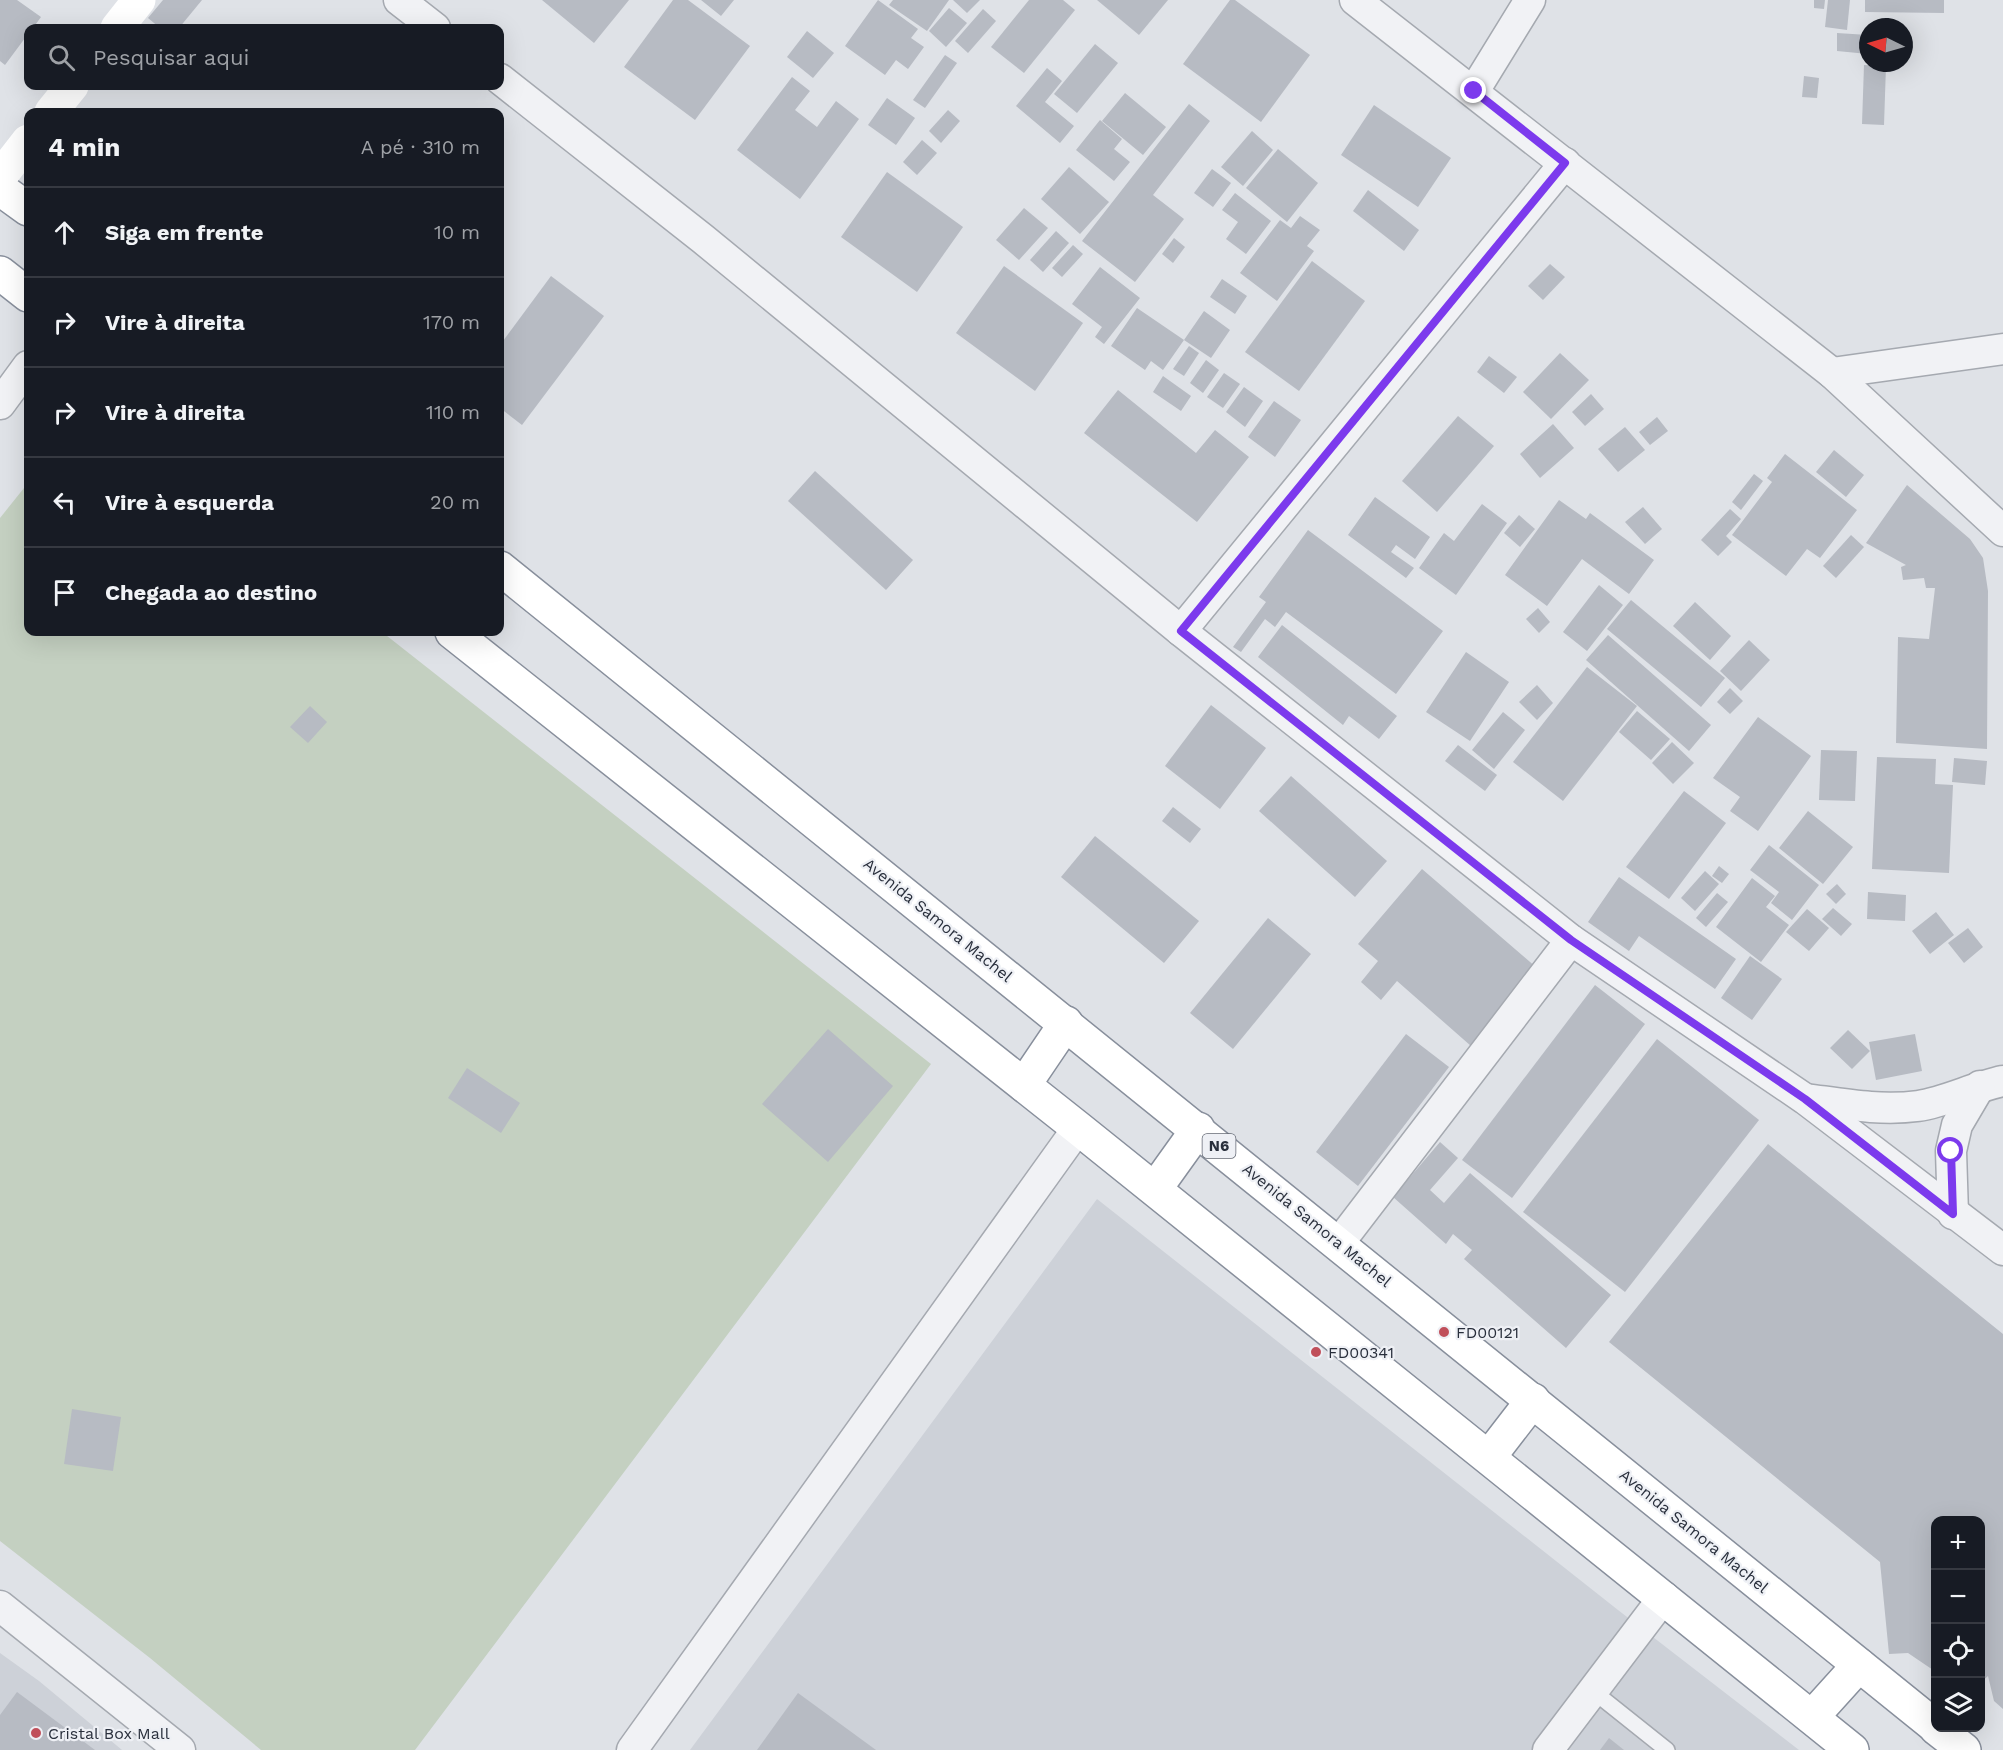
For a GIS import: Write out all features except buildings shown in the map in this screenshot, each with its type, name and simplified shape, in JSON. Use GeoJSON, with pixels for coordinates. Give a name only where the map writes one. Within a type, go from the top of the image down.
{"type":"FeatureCollection","features":[{"type":"Feature","properties":{"kind":"main road"},"geometry":{"type":"LineString","coordinates":[[120,24],[139,0]]}},
{"type":"Feature","properties":{"kind":"main road"},"geometry":{"type":"LineString","coordinates":[[54,108],[69,90]]}},
{"type":"Feature","properties":{"kind":"main road"},"geometry":{"type":"LineString","coordinates":[[0,177],[24,146]]}},
{"type":"Feature","properties":{"kind":"main road"},"geometry":{"type":"LineString","coordinates":[[0,189],[24,206]]}},
{"type":"Feature","properties":{"kind":"main road"},"geometry":{"type":"LineString","coordinates":[[0,273],[24,292]]}},
{"type":"Feature","properties":{"kind":"main road","name":"Avenida Samora Machel"},"geometry":{"type":"LineString","coordinates":[[504,571],[1198,1129],[1931,1723]]}},
{"type":"Feature","properties":{"kind":"main road"},"geometry":{"type":"LineString","coordinates":[[457,636],[1155,1189],[1852,1750]]}},
{"type":"Feature","properties":{"kind":"main road"},"geometry":{"type":"LineString","coordinates":[[1024,1085],[1065,1023]]}},
{"type":"Feature","properties":{"kind":"main road"},"geometry":{"type":"LineString","coordinates":[[1155,1189],[1198,1129]]}},
{"type":"Feature","properties":{"kind":"main road"},"geometry":{"type":"LineString","coordinates":[[1489,1457],[1533,1400]]}},
{"type":"Feature","properties":{"kind":"main road"},"geometry":{"type":"LineString","coordinates":[[1812,1718],[1859,1665]]}},
{"type":"Feature","properties":{"kind":"main road","name":"Avenida Samora Machel"},"geometry":{"type":"LineString","coordinates":[[1942,1732],[1964,1750]]}},
{"type":"Feature","properties":{"kind":"street"},"geometry":{"type":"LineString","coordinates":[[399,0],[430,24]]}},
{"type":"Feature","properties":{"kind":"street"},"geometry":{"type":"LineString","coordinates":[[1355,0],[1832,373],[2003,531]]}},
{"type":"Feature","properties":{"kind":"street"},"geometry":{"type":"LineString","coordinates":[[1474,91],[1530,0]]}},
{"type":"Feature","properties":{"kind":"street"},"geometry":{"type":"LineString","coordinates":[[504,82],[703,239],[1181,631],[1571,940],[1805,1099],[2003,1250]]}},
{"type":"Feature","properties":{"kind":"street"},"geometry":{"type":"LineString","coordinates":[[1181,631],[1565,163]]}},
{"type":"Feature","properties":{"kind":"street"},"geometry":{"type":"LineString","coordinates":[[1832,373],[2003,350]]}},
{"type":"Feature","properties":{"kind":"street"},"geometry":{"type":"LineString","coordinates":[[0,404],[24,371]]}},
{"type":"Feature","properties":{"kind":"street"},"geometry":{"type":"LineString","coordinates":[[1339,1243],[1571,940]]}},
{"type":"Feature","properties":{"kind":"street"},"geometry":{"type":"LineString","coordinates":[[1805,1099],[1873,1109],[1920,1106],[1991,1084]]}},
{"type":"Feature","properties":{"kind":"street"},"geometry":{"type":"LineString","coordinates":[[1953,1214],[1951,1151],[1957,1125],[1991,1084]]}},
{"type":"Feature","properties":{"kind":"street"},"geometry":{"type":"LineString","coordinates":[[632,1750],[1078,1128]]}},
{"type":"Feature","properties":{"kind":"street"},"geometry":{"type":"LineString","coordinates":[[1548,1750],[1664,1597]]}},
{"type":"Feature","properties":{"kind":"street"},"geometry":{"type":"LineString","coordinates":[[0,1606],[180,1750]]}},
{"type":"Feature","properties":{"kind":"lane"},"geometry":{"type":"LineString","coordinates":[[1593,1691],[1667,1750]]}},
{"type":"Feature","properties":{"kind":"shaded area"},"geometry":{"type":"Polygon","coordinates":[[[1097,1199],[1618,1610],[1799,1750],[690,1750],[1097,1199]]]}},
{"type":"Feature","properties":{"kind":"shaded area"},"geometry":{"type":"Polygon","coordinates":[[[0,1653],[39,1681],[122,1750],[0,1750],[0,1653]]]}},
{"type":"Feature","properties":{"kind":"green space"},"geometry":{"type":"Polygon","coordinates":[[[24,488],[24,636],[387,636],[931,1064],[415,1750],[261,1750],[150,1658],[0,1541],[0,518],[24,488]]]}},
{"type":"Feature","properties":{"kind":"place","name":"FD00121"},"geometry":{"type":"Point","coordinates":[1444,1332]}},
{"type":"Feature","properties":{"kind":"place","name":"FD00341"},"geometry":{"type":"Point","coordinates":[1316,1352]}},
{"type":"Feature","properties":{"kind":"place","name":"Cristal Box Mall"},"geometry":{"type":"Point","coordinates":[36,1733]}},
{"type":"Feature","properties":{"kind":"route"},"geometry":{"type":"LineString","coordinates":[[1474,91],[1565,163],[1181,631],[1571,940],[1805,1099],[1953,1214],[1951,1151]]}}]}
